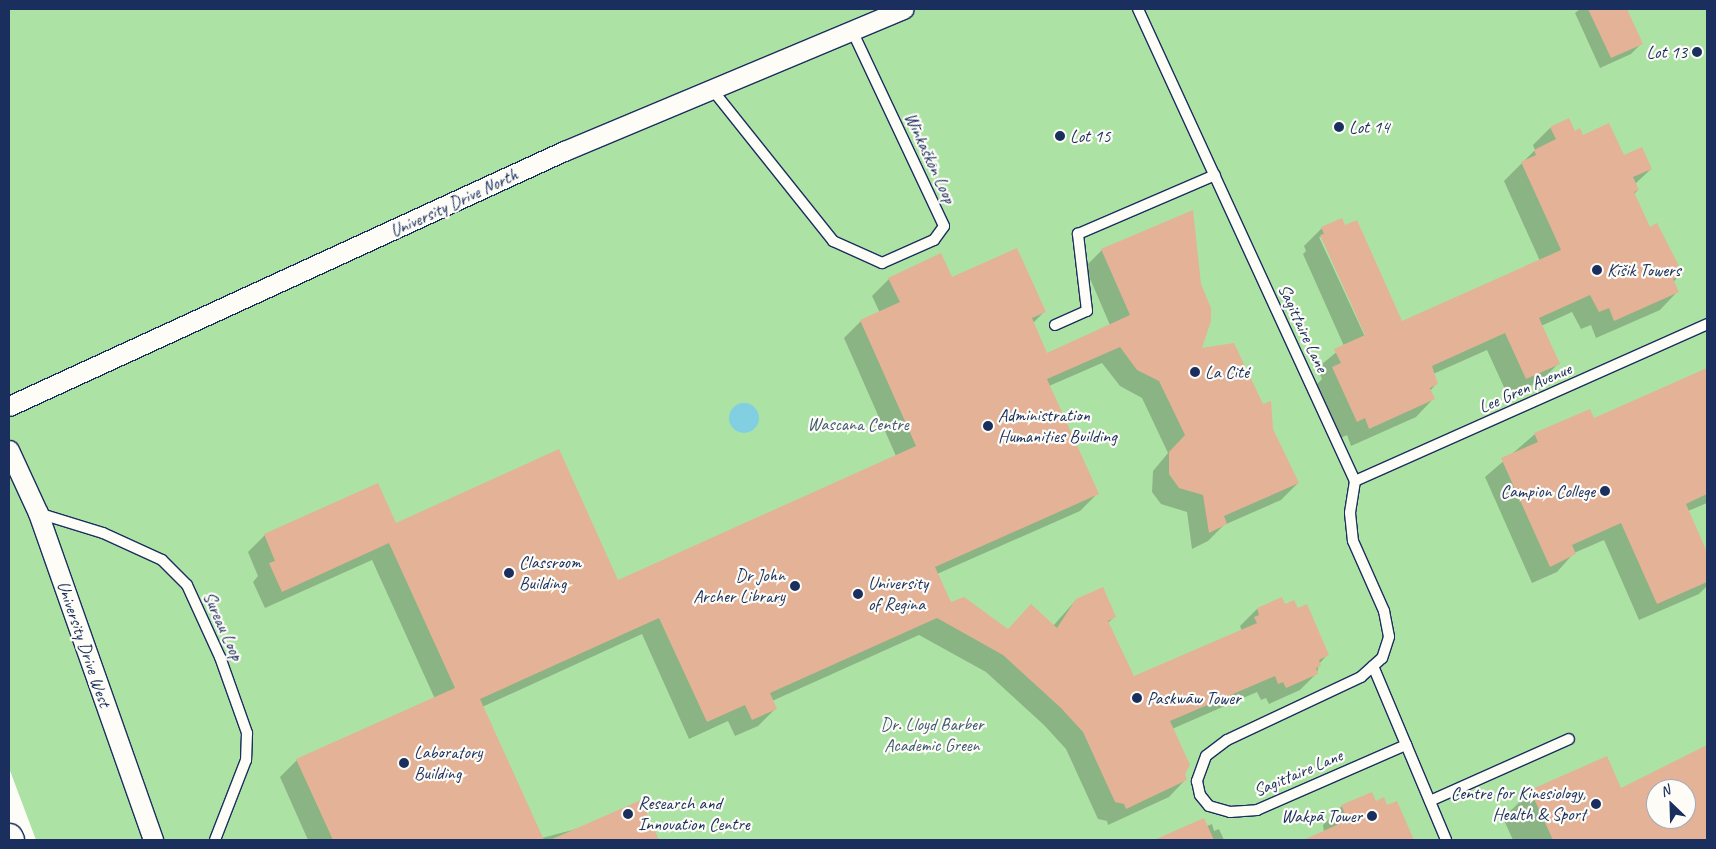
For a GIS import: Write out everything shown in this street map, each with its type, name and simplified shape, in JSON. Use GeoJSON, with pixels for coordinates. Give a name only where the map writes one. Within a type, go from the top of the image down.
{"type":"FeatureCollection","features":[{"type":"Feature","properties":{"kind":"street","name":"University Drive North"},"geometry":{"type":"LineString","coordinates":[[9,406],[423,219],[564,151],[851,28],[903,9]]}},
{"type":"Feature","properties":{"kind":"street","name":"University Drive West"},"geometry":{"type":"LineString","coordinates":[[9,450],[38,513],[153,840]]}},
{"type":"Feature","properties":{"kind":"lane","name":"Sagittaire Lane"},"geometry":{"type":"LineString","coordinates":[[1138,9],[1355,481],[1350,513],[1353,541],[1384,612],[1389,637],[1382,658],[1361,677],[1227,740],[1206,756],[1197,781],[1200,795],[1209,806],[1230,812],[1257,810],[1406,745]]}},
{"type":"Feature","properties":{"kind":"lane","name":"Wīnkaškōn Loop"},"geometry":{"type":"LineString","coordinates":[[712,88],[833,241],[882,264],[934,240],[944,226],[851,28]]}},
{"type":"Feature","properties":{"kind":"lane"},"geometry":{"type":"LineString","coordinates":[[1055,325],[1086,312],[1078,234],[1215,174]]}},
{"type":"Feature","properties":{"kind":"lane","name":"Lee Gren Avenue"},"geometry":{"type":"LineString","coordinates":[[1355,481],[1707,324]]}},
{"type":"Feature","properties":{"kind":"lane","name":"Sureau Loop"},"geometry":{"type":"LineString","coordinates":[[38,513],[103,534],[162,560],[187,585],[220,656],[247,733],[246,760],[215,840]]}},
{"type":"Feature","properties":{"kind":"lane"},"geometry":{"type":"LineString","coordinates":[[1373,666],[1446,840]]}},
{"type":"Feature","properties":{"kind":"lane"},"geometry":{"type":"LineString","coordinates":[[1430,800],[1569,739]]}},
{"type":"Feature","properties":{"kind":"green space","name":"Wascana Centre"},"geometry":{"type":"Polygon","coordinates":[[[9,9],[1707,9],[1707,840],[36,840],[9,768],[9,9]]]}},
{"type":"Feature","properties":{"kind":"water"},"geometry":{"type":"Polygon","coordinates":[[[744,403],[755,407],[759,418],[755,429],[744,433],[733,429],[729,418],[733,407],[744,403]]]}},
{"type":"Feature","properties":{"kind":"building"},"geometry":{"type":"Polygon","coordinates":[[[1588,9],[1627,9],[1643,44],[1611,58],[1588,9]]]}},
{"type":"Feature","properties":{"kind":"building","name":"Kīšik Towers"},"geometry":{"type":"Polygon","coordinates":[[[1569,118],[1575,131],[1580,128],[1583,135],[1609,123],[1624,155],[1642,147],[1652,169],[1633,177],[1639,190],[1634,192],[1650,227],[1657,223],[1678,264],[1681,276],[1673,279],[1679,292],[1614,321],[1609,308],[1599,312],[1590,295],[1539,318],[1560,364],[1526,379],[1505,333],[1432,366],[1438,384],[1430,388],[1435,399],[1369,429],[1365,418],[1357,422],[1332,367],[1341,363],[1334,349],[1365,335],[1320,235],[1324,234],[1321,227],[1342,218],[1345,225],[1357,220],[1402,321],[1561,250],[1521,162],[1536,155],[1534,150],[1556,139],[1550,127],[1569,118]]]}},
{"type":"Feature","properties":{"kind":"building"},"geometry":{"type":"Polygon","coordinates":[[[1193,210],[1201,284],[1211,308],[1211,321],[1202,348],[1234,343],[1263,404],[1271,401],[1273,429],[1299,483],[1224,516],[1227,524],[1209,533],[1203,495],[1179,488],[1169,474],[1169,452],[1185,435],[1159,381],[1137,370],[1120,347],[1047,379],[1099,494],[935,567],[951,602],[964,597],[1008,629],[1031,604],[1057,628],[1076,599],[1103,587],[1116,617],[1108,621],[1134,676],[1257,623],[1254,617],[1259,615],[1257,608],[1282,597],[1285,604],[1294,600],[1298,608],[1307,604],[1329,655],[1319,660],[1321,666],[1316,668],[1318,674],[1286,688],[1283,682],[1278,684],[1275,676],[1170,721],[1190,765],[1185,774],[1187,780],[1126,809],[1124,804],[1115,802],[1083,732],[1061,708],[1003,655],[937,618],[770,693],[777,709],[752,720],[745,705],[707,722],[659,618],[480,699],[544,840],[333,840],[296,759],[455,688],[389,543],[282,592],[269,563],[275,561],[264,534],[378,483],[396,523],[559,449],[618,580],[916,446],[860,320],[900,302],[888,278],[941,253],[952,277],[1017,248],[1046,312],[1032,318],[1047,353],[1130,315],[1101,249],[1193,210]]]}},
{"type":"Feature","properties":{"kind":"building","name":"Campion College"},"geometry":{"type":"Polygon","coordinates":[[[1707,368],[1707,494],[1686,504],[1707,552],[1707,582],[1657,604],[1621,523],[1572,545],[1576,554],[1550,567],[1501,458],[1538,442],[1534,433],[1590,409],[1594,418],[1707,368]]]}},
{"type":"Feature","properties":{"kind":"building","name":"Centre for Kinesiology, Health & Sport"},"geometry":{"type":"Polygon","coordinates":[[[1707,745],[1707,840],[1553,840],[1530,790],[1607,756],[1621,788],[1707,745]]]}},
{"type":"Feature","properties":{"kind":"building","name":"Wakpā Tower"},"geometry":{"type":"Polygon","coordinates":[[[1372,792],[1376,801],[1384,797],[1387,805],[1397,801],[1414,840],[1303,840],[1339,824],[1336,818],[1345,814],[1341,805],[1372,792]]]}},
{"type":"Feature","properties":{"kind":"building","name":"Research and Innovation Centre"},"geometry":{"type":"Polygon","coordinates":[[[641,800],[659,840],[550,840],[641,800]]]}},
{"type":"Feature","properties":{"kind":"building"},"geometry":{"type":"Polygon","coordinates":[[[1204,818],[1214,840],[1154,840],[1204,818]]]}},
{"type":"Feature","properties":{"kind":"place","name":"Lot 13"},"geometry":{"type":"Point","coordinates":[1697,52]}},
{"type":"Feature","properties":{"kind":"place","name":"Lot 14"},"geometry":{"type":"Point","coordinates":[1339,127]}},
{"type":"Feature","properties":{"kind":"place","name":"Lot 15"},"geometry":{"type":"Point","coordinates":[1060,136]}},
{"type":"Feature","properties":{"kind":"place","name":"Kīšik Towers"},"geometry":{"type":"Point","coordinates":[1597,270]}},
{"type":"Feature","properties":{"kind":"place","name":"La Cité"},"geometry":{"type":"Point","coordinates":[1195,372]}},
{"type":"Feature","properties":{"kind":"place","name":"Administration Humanities Building"},"geometry":{"type":"Point","coordinates":[988,426]}},
{"type":"Feature","properties":{"kind":"place","name":"Campion College"},"geometry":{"type":"Point","coordinates":[1605,491]}},
{"type":"Feature","properties":{"kind":"place","name":"Classroom Building"},"geometry":{"type":"Point","coordinates":[509,573]}},
{"type":"Feature","properties":{"kind":"place","name":"Dr John Archer Library"},"geometry":{"type":"Point","coordinates":[795,586]}},
{"type":"Feature","properties":{"kind":"place","name":"University of Regina"},"geometry":{"type":"Point","coordinates":[858,594]}},
{"type":"Feature","properties":{"kind":"place","name":"Paskwāw Tower"},"geometry":{"type":"Point","coordinates":[1137,698]}},
{"type":"Feature","properties":{"kind":"place","name":"Laboratory Building"},"geometry":{"type":"Point","coordinates":[404,763]}},
{"type":"Feature","properties":{"kind":"place","name":"Centre for Kinesiology, Health & Sport"},"geometry":{"type":"Point","coordinates":[1596,804]}},
{"type":"Feature","properties":{"kind":"place","name":"Research and Innovation Centre"},"geometry":{"type":"Point","coordinates":[628,814]}},
{"type":"Feature","properties":{"kind":"place","name":"Wakpā Tower"},"geometry":{"type":"Point","coordinates":[1372,816]}},
{"type":"Feature","properties":{"kind":"park label","name":"Dr. Lloyd Barber Academic Green"},"geometry":{"type":"Point","coordinates":[932,735]}}]}
